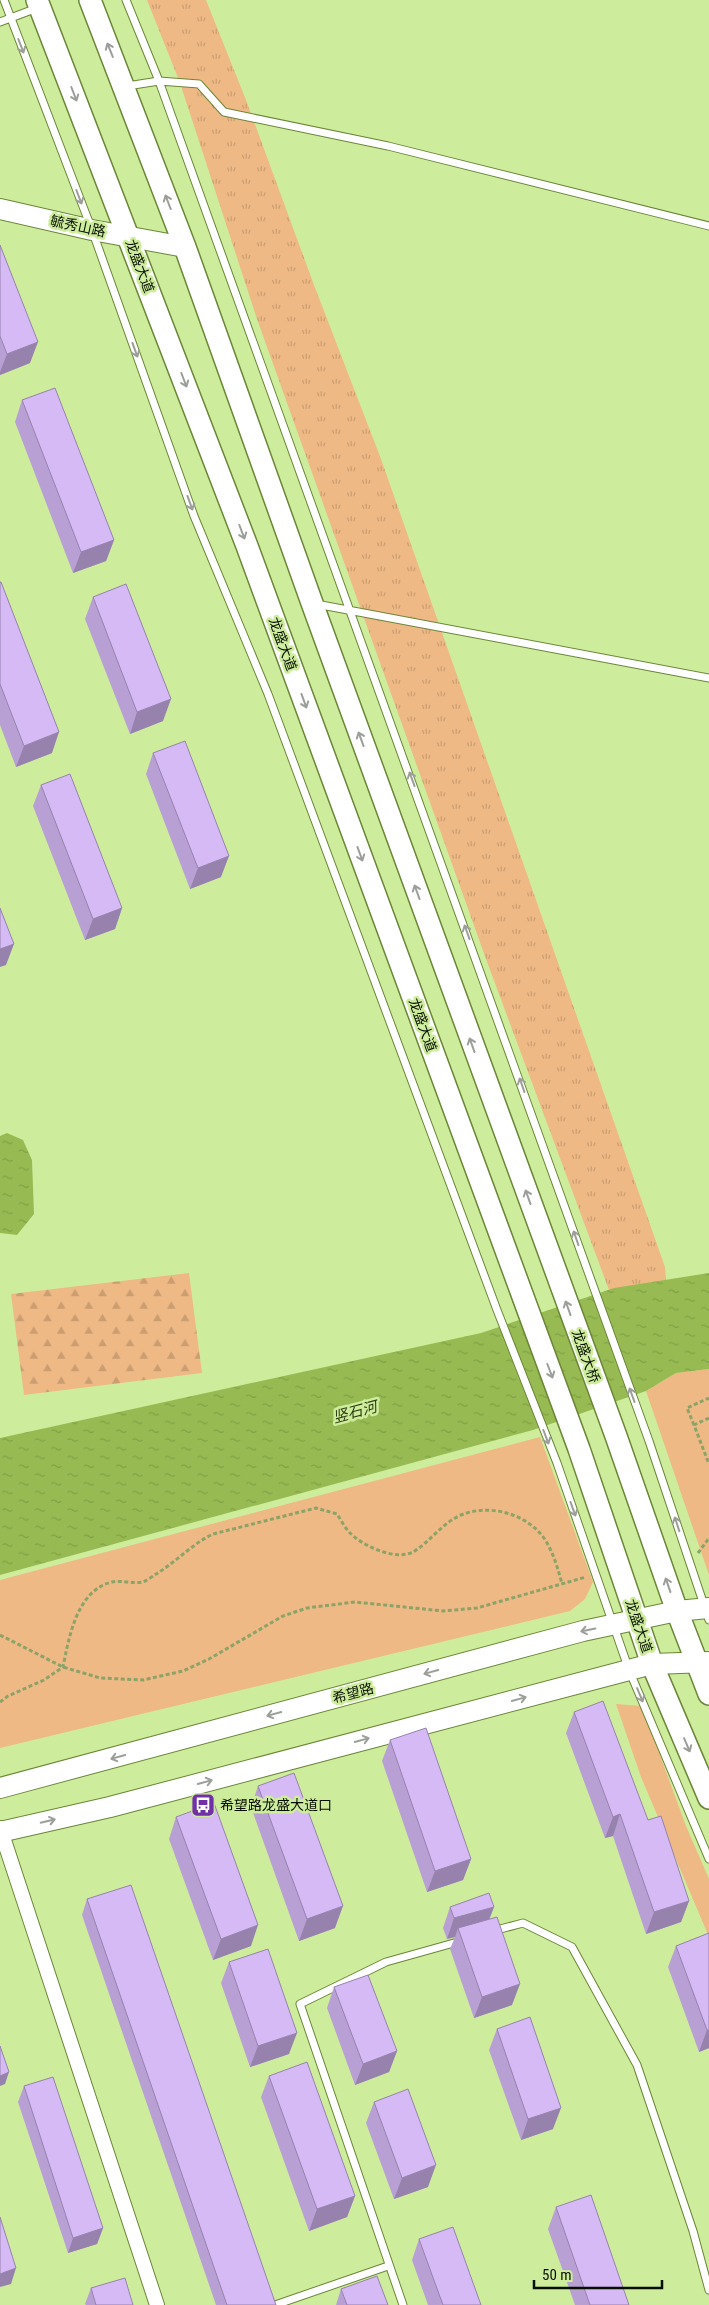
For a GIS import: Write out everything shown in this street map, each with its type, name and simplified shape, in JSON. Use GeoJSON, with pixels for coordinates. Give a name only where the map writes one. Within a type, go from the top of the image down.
{"type":"FeatureCollection","features":[{"type":"Feature","properties":{"kind":"main road"},"geometry":{"type":"LineString","coordinates":[[90,0],[186,247],[312,603]]}},
{"type":"Feature","properties":{"kind":"main road","name":"龙盛大道"},"geometry":{"type":"LineString","coordinates":[[38,3],[247,546],[580,1449],[652,1664],[709,1798]]}},
{"type":"Feature","properties":{"kind":"main road","name":"毓秀山路"},"geometry":{"type":"LineString","coordinates":[[0,209],[92,230],[186,247]]}},
{"type":"Feature","properties":{"kind":"main road","name":"龙盛大桥"},"geometry":{"type":"LineString","coordinates":[[312,603],[556,1276],[616,1436],[677,1611]]}},
{"type":"Feature","properties":{"kind":"main road"},"geometry":{"type":"LineString","coordinates":[[677,1611],[703,1663],[709,1694]]}},
{"type":"Feature","properties":{"kind":"main road","name":"希望路"},"geometry":{"type":"LineString","coordinates":[[0,1788],[583,1631],[677,1611],[708,1612]]}},
{"type":"Feature","properties":{"kind":"main road"},"geometry":{"type":"LineString","coordinates":[[0,1830],[110,1807],[652,1664],[703,1663]]}},
{"type":"Feature","properties":{"kind":"street"},"geometry":{"type":"LineString","coordinates":[[0,1830],[157,2305]]}},
{"type":"Feature","properties":{"kind":"lane"},"geometry":{"type":"LineString","coordinates":[[4,0],[92,230],[194,516],[268,694],[497,1310],[556,1463],[629,1670],[709,1858]]}},
{"type":"Feature","properties":{"kind":"lane"},"geometry":{"type":"LineString","coordinates":[[126,0],[160,82],[496,1013],[708,1612]]}},
{"type":"Feature","properties":{"kind":"lane"},"geometry":{"type":"LineString","coordinates":[[0,22],[11,19],[38,3]]}},
{"type":"Feature","properties":{"kind":"lane"},"geometry":{"type":"LineString","coordinates":[[124,86],[160,82],[199,84],[224,112],[388,146],[709,226]]}},
{"type":"Feature","properties":{"kind":"lane"},"geometry":{"type":"LineString","coordinates":[[312,603],[709,678]]}},
{"type":"Feature","properties":{"kind":"lane"},"geometry":{"type":"LineString","coordinates":[[486,1933],[523,1923],[572,1947],[637,2065],[693,2231],[709,2290]]}},
{"type":"Feature","properties":{"kind":"lane"},"geometry":{"type":"LineString","coordinates":[[403,2305],[388,2266],[300,2004],[386,1962],[468,1938]]}},
{"type":"Feature","properties":{"kind":"lane"},"geometry":{"type":"LineString","coordinates":[[275,2305],[388,2266]]}},
{"type":"Feature","properties":{"kind":"path"},"geometry":{"type":"LineString","coordinates":[[709,1398],[687,1408],[709,1464]]}},
{"type":"Feature","properties":{"kind":"path"},"geometry":{"type":"LineString","coordinates":[[694,1425],[709,1418]]}},
{"type":"Feature","properties":{"kind":"path"},"geometry":{"type":"LineString","coordinates":[[0,1702],[8,1696],[44,1680],[63,1667],[69,1637],[80,1608],[95,1590],[112,1582],[143,1582],[174,1563],[201,1540],[213,1534],[316,1508],[337,1514],[350,1533],[392,1556],[412,1552],[460,1515],[482,1509],[505,1512],[530,1524],[545,1540],[556,1560],[562,1584]]}},
{"type":"Feature","properties":{"kind":"path"},"geometry":{"type":"LineString","coordinates":[[0,1635],[63,1667],[100,1678],[143,1680],[192,1667],[210,1659],[283,1616],[306,1608],[355,1602],[452,1610],[476,1608],[596,1574]]}},
{"type":"Feature","properties":{"kind":"green space"},"geometry":{"type":"Polygon","coordinates":[[[147,0],[206,0],[246,100],[381,459],[665,1267],[666,1280],[609,1290],[486,959],[257,319],[180,83],[147,0]]]}},
{"type":"Feature","properties":{"kind":"green space"},"geometry":{"type":"Polygon","coordinates":[[[189,1273],[202,1373],[24,1395],[11,1294],[189,1273]]]}},
{"type":"Feature","properties":{"kind":"green space"},"geometry":{"type":"Polygon","coordinates":[[[709,1369],[709,1575],[646,1391],[676,1373],[709,1369]]]}},
{"type":"Feature","properties":{"kind":"green space"},"geometry":{"type":"Polygon","coordinates":[[[540,1437],[593,1582],[585,1599],[570,1611],[0,1748],[0,1580],[540,1437]]]}},
{"type":"Feature","properties":{"kind":"green space"},"geometry":{"type":"Polygon","coordinates":[[[616,1704],[642,1706],[686,1826],[709,1879],[709,1937],[641,1777],[616,1704]]]}},
{"type":"Feature","properties":{"kind":"water"},"geometry":{"type":"Polygon","coordinates":[[[7,1133],[23,1140],[32,1160],[34,1214],[17,1235],[0,1233],[0,1136],[7,1133]]]}},
{"type":"Feature","properties":{"kind":"water","name":"竖石河"},"geometry":{"type":"Polygon","coordinates":[[[709,1273],[709,1369],[676,1373],[646,1391],[533,1430],[0,1575],[0,1438],[481,1333],[614,1288],[709,1273]]]}},
{"type":"Feature","properties":{"kind":"building"},"geometry":{"type":"Polygon","coordinates":[[[0,245],[38,342],[7,354],[0,336],[0,245]]]}},
{"type":"Feature","properties":{"kind":"building"},"geometry":{"type":"Polygon","coordinates":[[[55,388],[114,540],[81,552],[22,400],[55,388]]]}},
{"type":"Feature","properties":{"kind":"building"},"geometry":{"type":"Polygon","coordinates":[[[0,582],[59,732],[24,746],[0,684],[0,582]]]}},
{"type":"Feature","properties":{"kind":"building"},"geometry":{"type":"Polygon","coordinates":[[[126,584],[171,699],[137,712],[93,597],[126,584]]]}},
{"type":"Feature","properties":{"kind":"building"},"geometry":{"type":"Polygon","coordinates":[[[185,741],[229,856],[198,868],[153,753],[185,741]]]}},
{"type":"Feature","properties":{"kind":"building"},"geometry":{"type":"Polygon","coordinates":[[[70,774],[122,908],[93,919],[41,785],[70,774]]]}},
{"type":"Feature","properties":{"kind":"building"},"geometry":{"type":"Polygon","coordinates":[[[0,908],[14,944],[0,949],[0,908]]]}},
{"type":"Feature","properties":{"kind":"building"},"geometry":{"type":"Polygon","coordinates":[[[603,1701],[648,1820],[661,1816],[689,1901],[654,1912],[620,1814],[613,1817],[574,1712],[603,1701]]]}},
{"type":"Feature","properties":{"kind":"building"},"geometry":{"type":"Polygon","coordinates":[[[426,1728],[471,1859],[435,1871],[390,1740],[426,1728]]]}},
{"type":"Feature","properties":{"kind":"building"},"geometry":{"type":"Polygon","coordinates":[[[294,1773],[343,1906],[307,1919],[258,1786],[294,1773]]]}},
{"type":"Feature","properties":{"kind":"building"},"geometry":{"type":"Polygon","coordinates":[[[214,1803],[258,1925],[221,1939],[176,1817],[214,1803]]]}},
{"type":"Feature","properties":{"kind":"building"},"geometry":{"type":"Polygon","coordinates":[[[131,1885],[276,2305],[227,2305],[87,1899],[131,1885]]]}},
{"type":"Feature","properties":{"kind":"building"},"geometry":{"type":"Polygon","coordinates":[[[489,1893],[494,1907],[454,1918],[450,1907],[489,1893]]]}},
{"type":"Feature","properties":{"kind":"building"},"geometry":{"type":"Polygon","coordinates":[[[497,1917],[520,1984],[482,1997],[458,1928],[497,1917]]]}},
{"type":"Feature","properties":{"kind":"building"},"geometry":{"type":"Polygon","coordinates":[[[709,1933],[709,2030],[707,2030],[676,1946],[709,1933]]]}},
{"type":"Feature","properties":{"kind":"building"},"geometry":{"type":"Polygon","coordinates":[[[268,1949],[297,2033],[258,2046],[229,1962],[268,1949]]]}},
{"type":"Feature","properties":{"kind":"building"},"geometry":{"type":"Polygon","coordinates":[[[368,1975],[397,2051],[363,2064],[334,1987],[368,1975]]]}},
{"type":"Feature","properties":{"kind":"building"},"geometry":{"type":"Polygon","coordinates":[[[530,2017],[561,2108],[528,2119],[497,2029],[530,2017]]]}},
{"type":"Feature","properties":{"kind":"building"},"geometry":{"type":"Polygon","coordinates":[[[0,2046],[9,2072],[0,2076],[0,2046]]]}},
{"type":"Feature","properties":{"kind":"building"},"geometry":{"type":"Polygon","coordinates":[[[307,2062],[355,2196],[317,2209],[269,2076],[307,2062]]]}},
{"type":"Feature","properties":{"kind":"building"},"geometry":{"type":"Polygon","coordinates":[[[53,2077],[103,2228],[73,2238],[24,2086],[53,2077]]]}},
{"type":"Feature","properties":{"kind":"building"},"geometry":{"type":"Polygon","coordinates":[[[408,2089],[436,2165],[402,2178],[374,2102],[408,2089]]]}},
{"type":"Feature","properties":{"kind":"building"},"geometry":{"type":"Polygon","coordinates":[[[591,2195],[629,2305],[590,2305],[556,2207],[591,2195]]]}},
{"type":"Feature","properties":{"kind":"building"},"geometry":{"type":"Polygon","coordinates":[[[0,2217],[16,2268],[0,2274],[0,2217]]]}},
{"type":"Feature","properties":{"kind":"building"},"geometry":{"type":"Polygon","coordinates":[[[453,2227],[481,2305],[443,2305],[419,2239],[453,2227]]]}},
{"type":"Feature","properties":{"kind":"building"},"geometry":{"type":"Polygon","coordinates":[[[377,2276],[388,2305],[347,2305],[341,2289],[377,2276]]]}},
{"type":"Feature","properties":{"kind":"building"},"geometry":{"type":"Polygon","coordinates":[[[125,2278],[133,2305],[96,2305],[91,2288],[125,2278]]]}},
{"type":"Feature","properties":{"kind":"place","name":"希望路龙盛大道口"},"geometry":{"type":"Point","coordinates":[203,1805]}}]}
